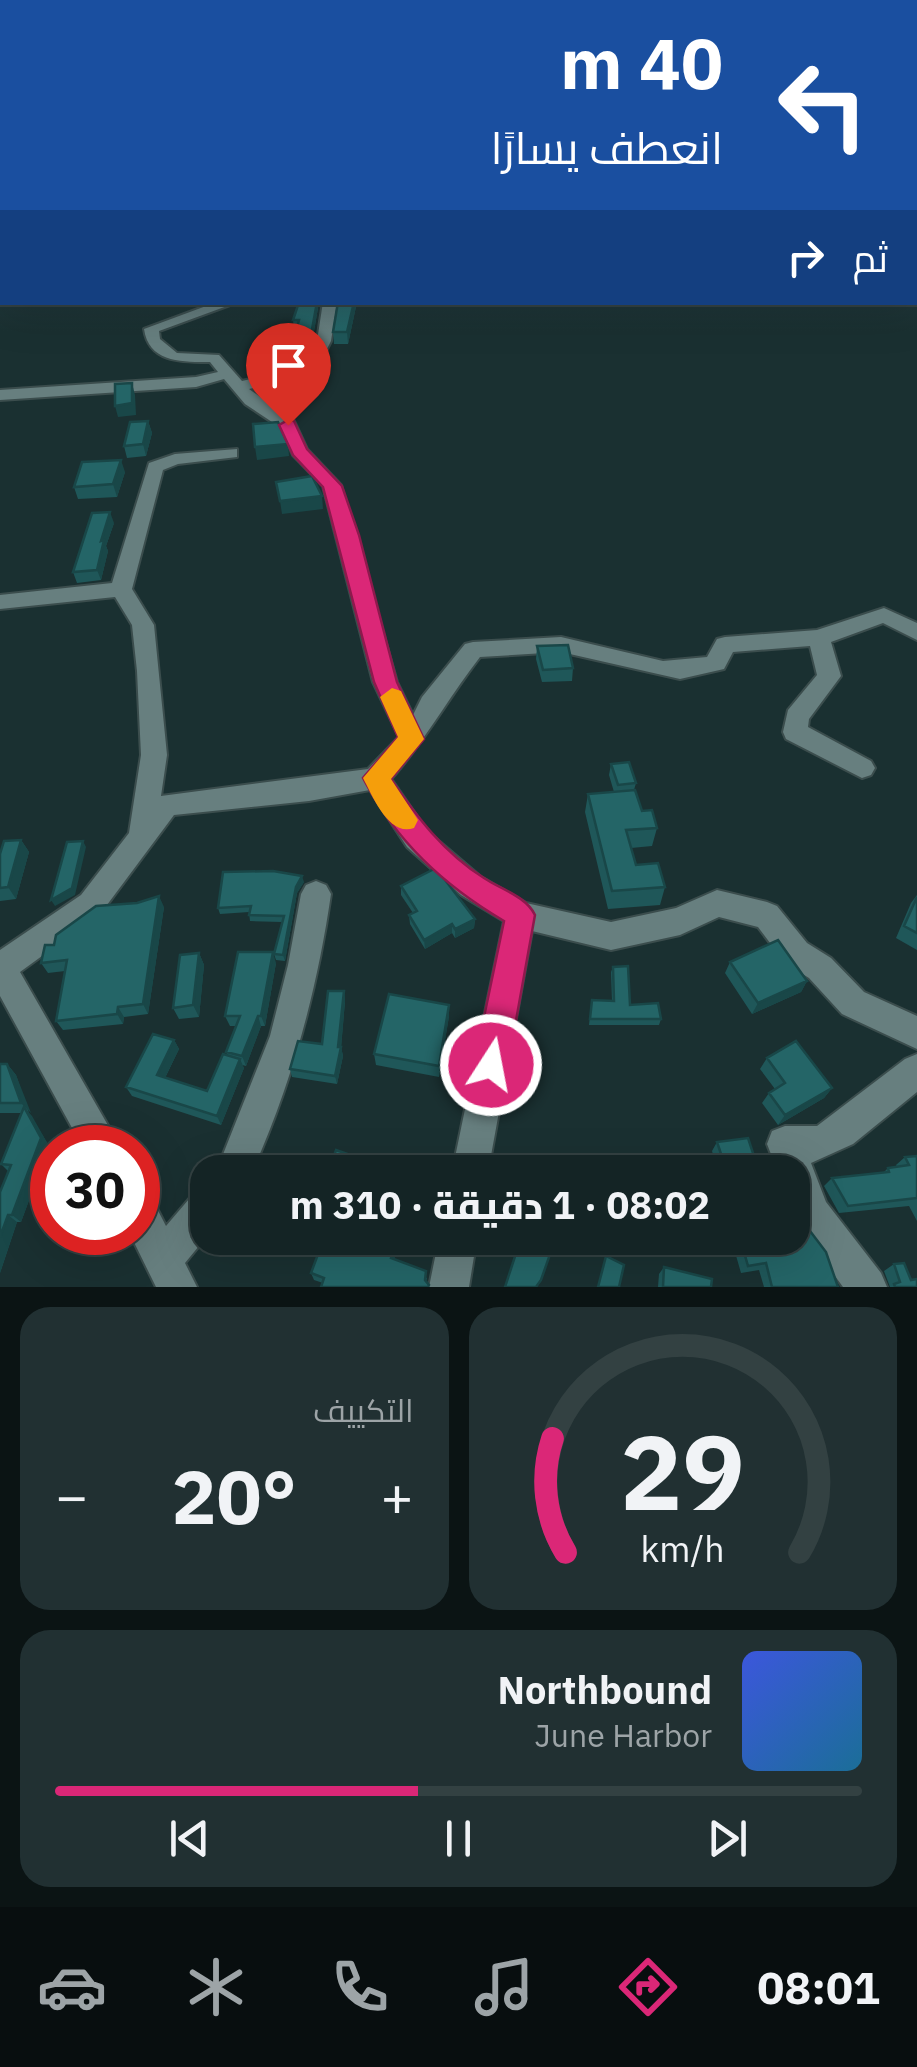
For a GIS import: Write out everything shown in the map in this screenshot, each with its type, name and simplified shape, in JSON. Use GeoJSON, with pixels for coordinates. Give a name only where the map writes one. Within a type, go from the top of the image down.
{"type":"FeatureCollection","features":[{"type":"Feature","properties":{"kind":"street"},"geometry":{"type":"LineString","coordinates":[[223,305],[151,329],[153,341],[173,356],[214,358],[251,402],[288,425],[299,451],[332,486],[349,535],[386,682],[412,739]]}},
{"type":"Feature","properties":{"kind":"street"},"geometry":{"type":"LineString","coordinates":[[0,395],[233,380],[310,370],[324,340],[330,305]]}},
{"type":"Feature","properties":{"kind":"street"},"geometry":{"type":"LineString","coordinates":[[142,836],[154,756],[149,671],[143,625],[121,589],[155,467],[175,459],[231,453]]}},
{"type":"Feature","properties":{"kind":"street"},"geometry":{"type":"LineString","coordinates":[[0,602],[121,589]]}},
{"type":"Feature","properties":{"kind":"street"},"geometry":{"type":"LineString","coordinates":[[90,1125],[0,967],[92,904],[166,804],[309,790],[376,778],[412,739],[431,703],[474,650],[511,644],[573,646],[678,673],[696,672],[716,664],[724,645],[820,638],[884,615],[917,632]]}},
{"type":"Feature","properties":{"kind":"street"},"geometry":{"type":"LineString","coordinates":[[820,638],[829,676],[797,717],[795,732],[862,768]]}},
{"type":"Feature","properties":{"kind":"street"},"geometry":{"type":"LineString","coordinates":[[376,778],[417,839],[470,886],[520,915],[611,936],[680,922],[717,904],[767,916],[796,954],[820,968],[853,1003],[917,1033]]}},
{"type":"Feature","properties":{"kind":"street"},"geometry":{"type":"LineString","coordinates":[[241,1155],[286,1037],[309,948],[316,894]]}},
{"type":"Feature","properties":{"kind":"street"},"geometry":{"type":"LineString","coordinates":[[473,1155],[520,915]]}},
{"type":"Feature","properties":{"kind":"street"},"geometry":{"type":"LineString","coordinates":[[867,1287],[812,1215],[785,1144],[819,1144],[864,1116],[878,1099],[917,1070]]}},
{"type":"Feature","properties":{"kind":"street"},"geometry":{"type":"LineString","coordinates":[[170,1274],[190,1238]]}},
{"type":"Feature","properties":{"kind":"street"},"geometry":{"type":"LineString","coordinates":[[448,1287],[455,1255]]}},
{"type":"Feature","properties":{"kind":"building"},"geometry":{"type":"Polygon","coordinates":[[[298,305],[316,305],[311,335],[295,335],[299,320],[293,320],[298,305]]]}},
{"type":"Feature","properties":{"kind":"building"},"geometry":{"type":"Polygon","coordinates":[[[338,305],[353,305],[347,332],[333,332],[338,305]]]}},
{"type":"Feature","properties":{"kind":"building"},"geometry":{"type":"Polygon","coordinates":[[[132,383],[132,403],[115,406],[115,384],[132,383]]]}},
{"type":"Feature","properties":{"kind":"building"},"geometry":{"type":"Polygon","coordinates":[[[148,421],[143,444],[124,446],[130,422],[148,421]]]}},
{"type":"Feature","properties":{"kind":"building"},"geometry":{"type":"Polygon","coordinates":[[[278,422],[288,444],[255,447],[253,424],[278,422]]]}},
{"type":"Feature","properties":{"kind":"building"},"geometry":{"type":"Polygon","coordinates":[[[121,460],[113,484],[74,487],[82,462],[121,460]]]}},
{"type":"Feature","properties":{"kind":"building"},"geometry":{"type":"Polygon","coordinates":[[[312,476],[322,496],[280,501],[276,482],[312,476]]]}},
{"type":"Feature","properties":{"kind":"building"},"geometry":{"type":"Polygon","coordinates":[[[110,512],[97,570],[73,572],[92,513],[110,512]]]}},
{"type":"Feature","properties":{"kind":"building"},"geometry":{"type":"Polygon","coordinates":[[[568,645],[573,668],[543,670],[537,646],[568,645]]]}},
{"type":"Feature","properties":{"kind":"building"},"geometry":{"type":"Polygon","coordinates":[[[629,762],[636,783],[618,785],[611,764],[629,762]]]}},
{"type":"Feature","properties":{"kind":"building"},"geometry":{"type":"Polygon","coordinates":[[[635,790],[642,811],[652,810],[657,828],[626,830],[636,865],[658,863],[665,887],[612,891],[588,794],[635,790]]]}},
{"type":"Feature","properties":{"kind":"building"},"geometry":{"type":"Polygon","coordinates":[[[21,840],[8,887],[0,888],[4,841],[21,840]]]}},
{"type":"Feature","properties":{"kind":"building"},"geometry":{"type":"Polygon","coordinates":[[[83,841],[72,888],[51,900],[67,842],[83,841]]]}},
{"type":"Feature","properties":{"kind":"building"},"geometry":{"type":"Polygon","coordinates":[[[436,868],[475,919],[455,929],[452,924],[424,940],[409,915],[417,911],[401,886],[436,868]]]}},
{"type":"Feature","properties":{"kind":"building"},"geometry":{"type":"Polygon","coordinates":[[[273,871],[302,876],[296,887],[283,955],[274,954],[284,916],[249,915],[251,906],[218,908],[223,872],[273,871]]]}},
{"type":"Feature","properties":{"kind":"building"},"geometry":{"type":"Polygon","coordinates":[[[159,896],[143,1004],[118,1007],[117,1014],[56,1021],[67,960],[41,963],[45,945],[54,945],[56,935],[96,906],[137,903],[159,896]]]}},
{"type":"Feature","properties":{"kind":"building"},"geometry":{"type":"Polygon","coordinates":[[[917,897],[917,933],[904,926],[917,897]]]}},
{"type":"Feature","properties":{"kind":"building"},"geometry":{"type":"Polygon","coordinates":[[[778,940],[807,981],[758,1003],[730,962],[778,940]]]}},
{"type":"Feature","properties":{"kind":"building"},"geometry":{"type":"Polygon","coordinates":[[[238,952],[273,952],[261,1016],[242,1056],[226,1052],[240,1016],[225,1016],[238,952]]]}},
{"type":"Feature","properties":{"kind":"building"},"geometry":{"type":"Polygon","coordinates":[[[199,953],[193,1005],[173,1008],[180,955],[199,953]]]}},
{"type":"Feature","properties":{"kind":"building"},"geometry":{"type":"Polygon","coordinates":[[[628,966],[630,1005],[658,1003],[661,1019],[590,1019],[592,1000],[614,1001],[613,967],[628,966]]]}},
{"type":"Feature","properties":{"kind":"building"},"geometry":{"type":"Polygon","coordinates":[[[328,991],[344,991],[335,1076],[290,1069],[298,1041],[322,1044],[328,991]]]}},
{"type":"Feature","properties":{"kind":"building"},"geometry":{"type":"Polygon","coordinates":[[[389,994],[449,1005],[439,1066],[374,1054],[389,994]]]}},
{"type":"Feature","properties":{"kind":"building"},"geometry":{"type":"Polygon","coordinates":[[[153,1034],[174,1040],[157,1075],[207,1091],[223,1054],[240,1059],[217,1116],[126,1087],[153,1034]]]}},
{"type":"Feature","properties":{"kind":"building"},"geometry":{"type":"Polygon","coordinates":[[[796,1041],[832,1088],[785,1115],[769,1093],[785,1083],[767,1058],[796,1041]]]}},
{"type":"Feature","properties":{"kind":"building"},"geometry":{"type":"Polygon","coordinates":[[[0,1064],[7,1064],[21,1103],[0,1103],[0,1064]]]}},
{"type":"Feature","properties":{"kind":"building"},"geometry":{"type":"Polygon","coordinates":[[[24,1107],[34,1125],[30,1125],[30,1167],[0,1237],[0,1192],[11,1165],[1,1164],[24,1107]]]}},
{"type":"Feature","properties":{"kind":"building"},"geometry":{"type":"Polygon","coordinates":[[[748,1138],[754,1155],[721,1155],[717,1142],[748,1138]]]}},
{"type":"Feature","properties":{"kind":"building"},"geometry":{"type":"Polygon","coordinates":[[[917,1156],[917,1198],[848,1206],[832,1178],[889,1172],[888,1168],[909,1165],[905,1157],[917,1156]]]}},
{"type":"Feature","properties":{"kind":"building"},"geometry":{"type":"Polygon","coordinates":[[[810,1231],[826,1252],[838,1287],[772,1287],[766,1263],[748,1266],[745,1255],[810,1255],[810,1231]]]}},
{"type":"Feature","properties":{"kind":"building"},"geometry":{"type":"Polygon","coordinates":[[[318,1255],[392,1255],[391,1258],[426,1271],[429,1285],[321,1287],[324,1278],[311,1273],[318,1255]]]}},
{"type":"Feature","properties":{"kind":"building"},"geometry":{"type":"Polygon","coordinates":[[[515,1255],[550,1255],[536,1287],[505,1287],[515,1255]]]}},
{"type":"Feature","properties":{"kind":"building"},"geometry":{"type":"Polygon","coordinates":[[[606,1256],[624,1265],[619,1287],[598,1287],[606,1256]]]}},
{"type":"Feature","properties":{"kind":"building"},"geometry":{"type":"Polygon","coordinates":[[[904,1263],[911,1280],[917,1279],[917,1287],[895,1287],[900,1282],[894,1264],[904,1263]]]}},
{"type":"Feature","properties":{"kind":"building"},"geometry":{"type":"Polygon","coordinates":[[[664,1267],[712,1279],[711,1287],[663,1287],[664,1267]]]}},
{"type":"Feature","properties":{"kind":"slow traffic"},"geometry":{"type":"LineString","coordinates":[[392,697],[412,739],[376,778],[404,820]]}},
{"type":"Feature","properties":{"kind":"route"},"geometry":{"type":"LineString","coordinates":[[288,425],[299,451],[332,486],[349,535],[386,682],[412,739],[376,778],[417,839],[470,886],[520,915],[491,1065]]}}]}
